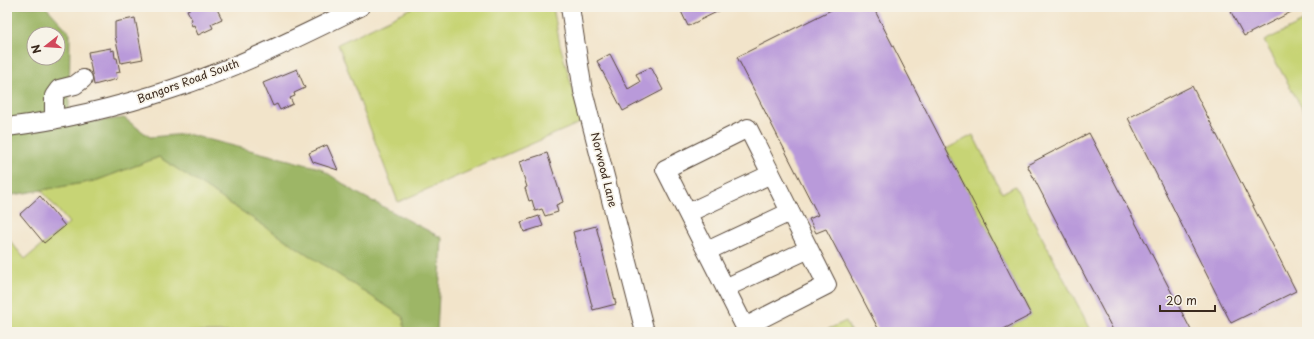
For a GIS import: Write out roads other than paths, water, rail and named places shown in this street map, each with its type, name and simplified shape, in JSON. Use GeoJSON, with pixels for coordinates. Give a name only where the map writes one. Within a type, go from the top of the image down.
{"type":"FeatureCollection","features":[{"type":"Feature","properties":{"kind":"street","name":"Bangors Road South"},"geometry":{"type":"LineString","coordinates":[[7,127],[54,120],[91,112],[134,101],[179,86],[242,62],[360,7]]}},
{"type":"Feature","properties":{"kind":"street","name":"Norwood Lane"},"geometry":{"type":"LineString","coordinates":[[570,7],[583,91],[645,332]]}},
{"type":"Feature","properties":{"kind":"street"},"geometry":{"type":"LineString","coordinates":[[54,120],[54,96],[59,89],[75,85],[83,79]]}},
{"type":"Feature","properties":{"kind":"street"},"geometry":{"type":"LineString","coordinates":[[748,128],[771,174],[827,286],[739,329],[726,288],[666,169],[748,128]]}},
{"type":"Feature","properties":{"kind":"street"},"geometry":{"type":"LineString","coordinates":[[688,213],[771,174]]}},
{"type":"Feature","properties":{"kind":"street"},"geometry":{"type":"LineString","coordinates":[[707,251],[790,212]]}},
{"type":"Feature","properties":{"kind":"street"},"geometry":{"type":"LineString","coordinates":[[726,288],[809,249]]}}]}
